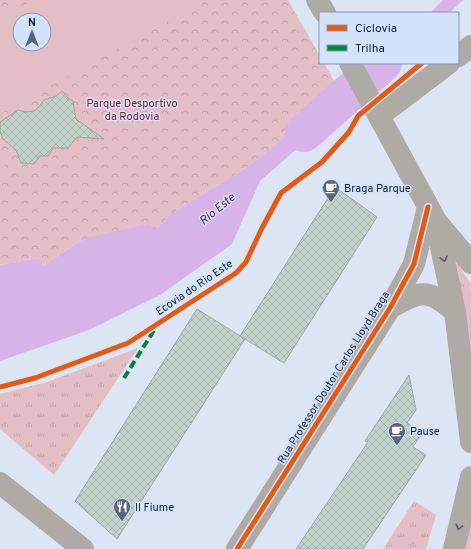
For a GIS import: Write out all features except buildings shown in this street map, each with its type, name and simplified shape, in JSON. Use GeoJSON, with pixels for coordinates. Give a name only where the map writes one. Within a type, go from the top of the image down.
{"type":"FeatureCollection","features":[{"type":"Feature","properties":{"kind":"street"},"geometry":{"type":"LineString","coordinates":[[317,0],[324,12]]}},
{"type":"Feature","properties":{"kind":"street"},"geometry":{"type":"LineString","coordinates":[[459,55],[471,46]]}},
{"type":"Feature","properties":{"kind":"street"},"geometry":{"type":"LineString","coordinates":[[351,64],[432,214],[471,263]]}},
{"type":"Feature","properties":{"kind":"street"},"geometry":{"type":"LineString","coordinates":[[376,110],[447,64]]}},
{"type":"Feature","properties":{"kind":"street"},"geometry":{"type":"LineString","coordinates":[[432,214],[455,312],[471,442],[471,455]]}},
{"type":"Feature","properties":{"kind":"street","name":"Rua Professor Doutor Carlos Lloyd Braga"},"geometry":{"type":"LineString","coordinates":[[237,549],[390,308],[414,264],[432,214]]}},
{"type":"Feature","properties":{"kind":"street","name":"Rua Professor Doutor Carlos Lloyd Braga"},"geometry":{"type":"LineString","coordinates":[[390,308],[412,295],[429,294],[442,300],[455,312]]}},
{"type":"Feature","properties":{"kind":"street"},"geometry":{"type":"LineString","coordinates":[[454,549],[471,477]]}},
{"type":"Feature","properties":{"kind":"street"},"geometry":{"type":"LineString","coordinates":[[0,483],[83,549]]}},
{"type":"Feature","properties":{"kind":"green space","name":"Parque Desportivo da Rodovia"},"geometry":{"type":"Polygon","coordinates":[[[0,0],[288,0],[319,54],[319,64],[325,64],[340,91],[249,166],[172,213],[155,230],[85,238],[44,265],[39,258],[0,265],[0,0]]]}},
{"type":"Feature","properties":{"kind":"green space"},"geometry":{"type":"Polygon","coordinates":[[[33,0],[207,0],[0,114],[0,18],[33,0]]]}},
{"type":"Feature","properties":{"kind":"green space"},"geometry":{"type":"Polygon","coordinates":[[[0,156],[11,176],[0,183],[0,156]]]}},
{"type":"Feature","properties":{"kind":"green space"},"geometry":{"type":"Polygon","coordinates":[[[450,253],[471,284],[471,365],[450,253]]]}},
{"type":"Feature","properties":{"kind":"green space"},"geometry":{"type":"Polygon","coordinates":[[[138,348],[54,475],[0,429],[0,394],[47,382],[138,348]]]}},
{"type":"Feature","properties":{"kind":"green space"},"geometry":{"type":"Polygon","coordinates":[[[414,501],[436,515],[426,549],[383,549],[414,501]]]}},
{"type":"Feature","properties":{"kind":"green space"},"geometry":{"type":"Polygon","coordinates":[[[471,509],[471,549],[461,549],[471,509]]]}},
{"type":"Feature","properties":{"kind":"water"},"geometry":{"type":"Polygon","coordinates":[[[443,0],[463,0],[450,12],[431,12],[443,0]]]}},
{"type":"Feature","properties":{"kind":"water"},"geometry":{"type":"Polygon","coordinates":[[[376,64],[393,64],[381,75],[376,64]]]}},
{"type":"Feature","properties":{"kind":"water"},"geometry":{"type":"Polygon","coordinates":[[[340,91],[347,105],[260,181],[232,244],[160,295],[89,330],[0,361],[0,265],[39,258],[44,265],[85,238],[150,224],[155,230],[172,213],[249,166],[340,91]]]}},
{"type":"Feature","properties":{"kind":"waterway","name":"Rio Este"},"geometry":{"type":"LineString","coordinates":[[304,133],[382,64]]}},
{"type":"Feature","properties":{"kind":"marked path"},"geometry":{"type":"LineString","coordinates":[[124,378],[156,327]]}},
{"type":"Feature","properties":{"kind":"cycle path","name":"Ecovia do Rio Este"},"geometry":{"type":"LineString","coordinates":[[0,387],[35,378],[128,343],[236,273],[246,262],[281,193],[322,162],[349,132],[358,116],[421,64]]}},
{"type":"Feature","properties":{"kind":"cycle path"},"geometry":{"type":"LineString","coordinates":[[237,549],[390,308],[414,264],[428,207]]}},
{"type":"Feature","properties":{"kind":"place","name":"Braga Parque"},"geometry":{"type":"Point","coordinates":[331,203]}},
{"type":"Feature","properties":{"kind":"place","name":"Pause"},"geometry":{"type":"Point","coordinates":[397,446]}},
{"type":"Feature","properties":{"kind":"place","name":"Il Fiume"},"geometry":{"type":"Point","coordinates":[122,522]}}]}
